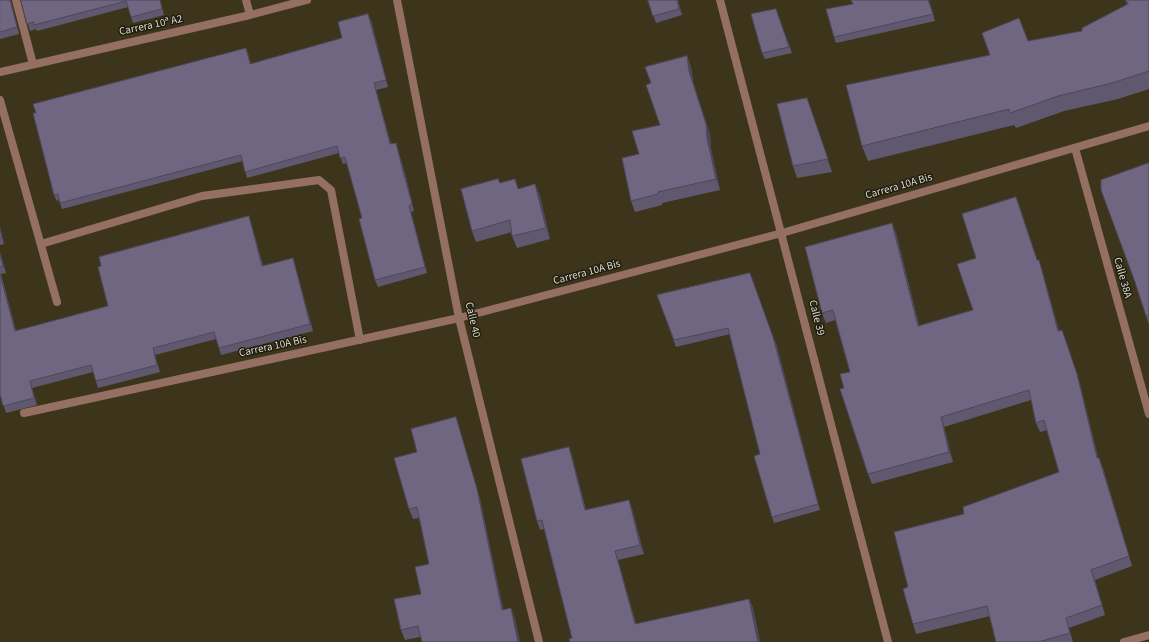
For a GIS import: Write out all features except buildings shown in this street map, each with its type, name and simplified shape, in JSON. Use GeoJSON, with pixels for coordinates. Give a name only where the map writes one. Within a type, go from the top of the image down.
{"type":"FeatureCollection","features":[{"type":"Feature","properties":{"kind":"street"},"geometry":{"type":"LineString","coordinates":[[16,0],[33,64]]}},
{"type":"Feature","properties":{"kind":"street"},"geometry":{"type":"LineString","coordinates":[[246,0],[250,15]]}},
{"type":"Feature","properties":{"kind":"street","name":"Carrera 10ª A2"},"geometry":{"type":"LineString","coordinates":[[0,72],[250,15],[307,0]]}},
{"type":"Feature","properties":{"kind":"street","name":"Calle 40"},"geometry":{"type":"LineString","coordinates":[[397,0],[459,318],[539,642]]}},
{"type":"Feature","properties":{"kind":"street","name":"Calle 39"},"geometry":{"type":"LineString","coordinates":[[720,0],[888,642]]}},
{"type":"Feature","properties":{"kind":"street"},"geometry":{"type":"LineString","coordinates":[[0,100],[57,302]]}},
{"type":"Feature","properties":{"kind":"street","name":"Carrera 10A Bis"},"geometry":{"type":"LineString","coordinates":[[24,413],[459,318],[782,233],[1149,126]]}},
{"type":"Feature","properties":{"kind":"street","name":"Calle 38A"},"geometry":{"type":"LineString","coordinates":[[1075,148],[1149,414]]}},
{"type":"Feature","properties":{"kind":"street"},"geometry":{"type":"LineString","coordinates":[[41,244],[202,196],[319,180],[331,190],[360,340]]}},
{"type":"Feature","properties":{"kind":"street"},"geometry":{"type":"LineString","coordinates":[[1124,642],[1149,635]]}}]}
